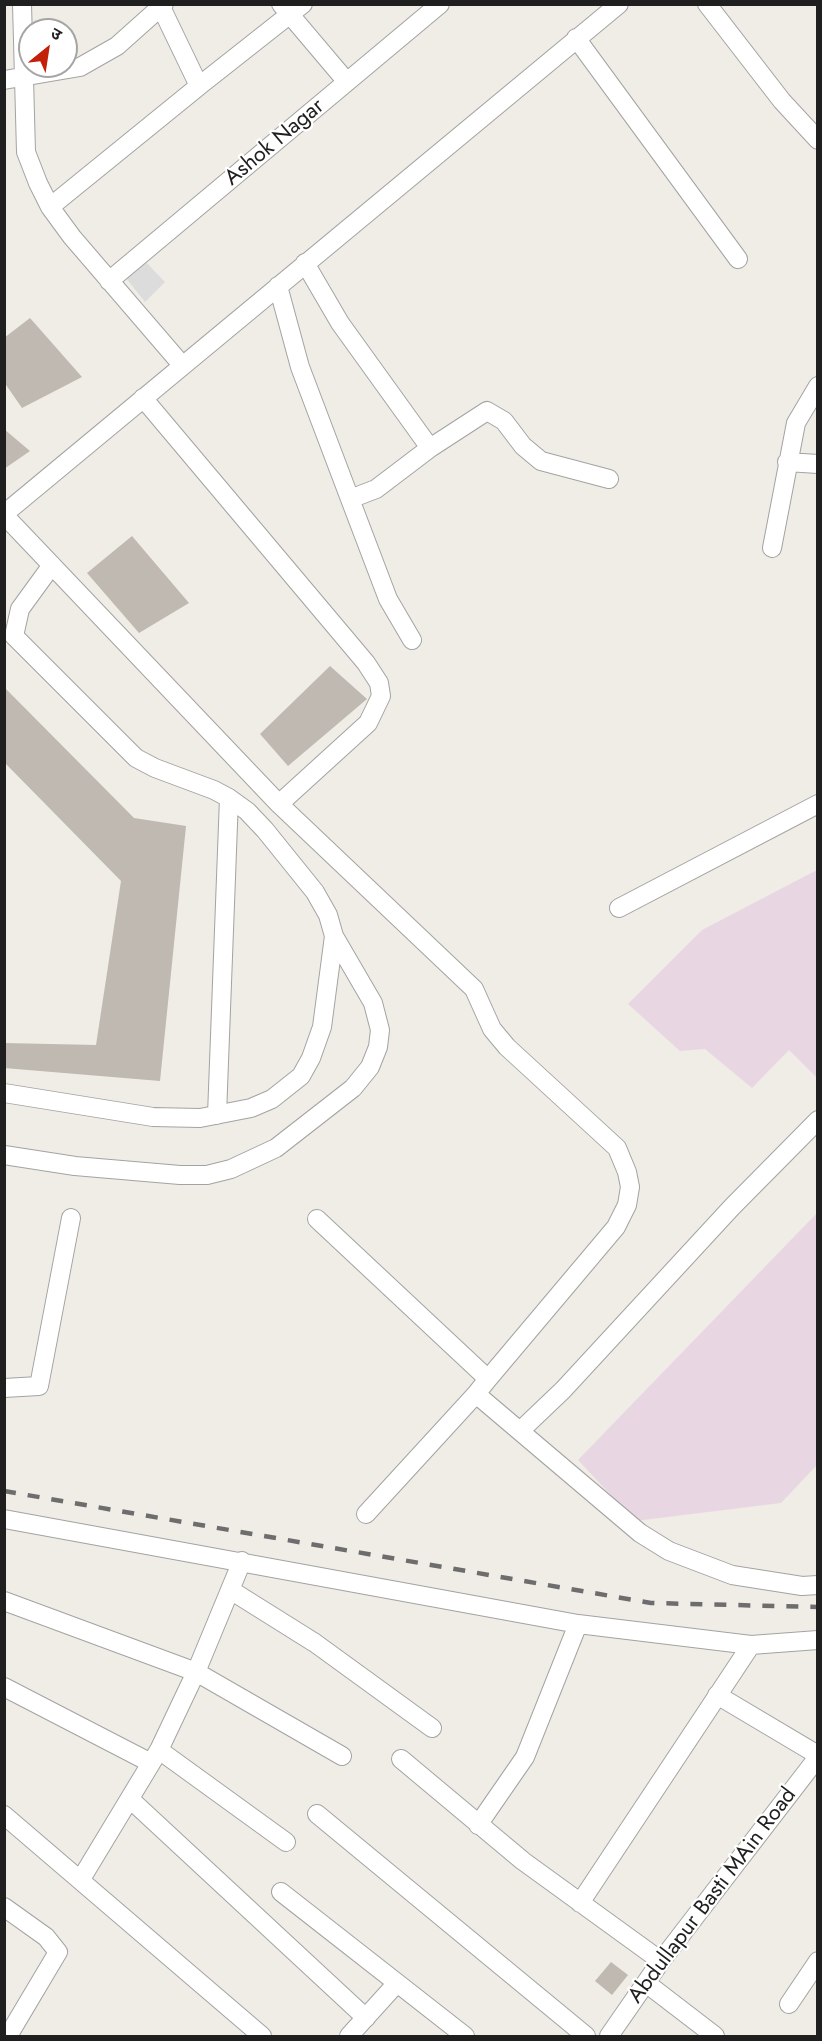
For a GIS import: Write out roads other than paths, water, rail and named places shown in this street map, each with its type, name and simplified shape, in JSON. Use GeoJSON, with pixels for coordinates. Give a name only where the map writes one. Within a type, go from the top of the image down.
{"type":"FeatureCollection","features":[{"type":"Feature","properties":{"kind":"street","name":"Ashok Nagar"},"geometry":{"type":"LineString","coordinates":[[109,281],[440,4]]}},
{"type":"Feature","properties":{"kind":"street"},"geometry":{"type":"LineString","coordinates":[[707,4],[782,101],[818,140]]}},
{"type":"Feature","properties":{"kind":"street"},"geometry":{"type":"LineString","coordinates":[[78,67],[117,46],[162,6],[199,86]]}},
{"type":"Feature","properties":{"kind":"street"},"geometry":{"type":"LineString","coordinates":[[50,207],[291,8],[347,82]]}},
{"type":"Feature","properties":{"kind":"street"},"geometry":{"type":"LineString","coordinates":[[366,1514],[476,1394],[616,1227],[627,1205],[630,1187],[627,1172],[616,1148],[500,1038],[485,1017],[474,989],[279,804],[4,515],[182,364],[576,38],[607,8]]}},
{"type":"Feature","properties":{"kind":"street"},"geometry":{"type":"LineString","coordinates":[[576,38],[738,259]]}},
{"type":"Feature","properties":{"kind":"street"},"geometry":{"type":"LineString","coordinates":[[4,80],[24,78],[26,152],[50,207],[109,281],[182,364]]}},
{"type":"Feature","properties":{"kind":"street"},"geometry":{"type":"LineString","coordinates":[[305,263],[340,323],[430,448]]}},
{"type":"Feature","properties":{"kind":"street"},"geometry":{"type":"LineString","coordinates":[[278,286],[300,366],[350,499],[388,599],[412,640]]}},
{"type":"Feature","properties":{"kind":"street"},"geometry":{"type":"LineString","coordinates":[[771,548],[796,423],[818,386]]}},
{"type":"Feature","properties":{"kind":"street"},"geometry":{"type":"LineString","coordinates":[[143,398],[366,663],[380,683],[381,696],[368,723],[279,804]]}},
{"type":"Feature","properties":{"kind":"street"},"geometry":{"type":"LineString","coordinates":[[350,499],[376,489],[430,448],[487,411],[504,421],[523,446],[541,461],[609,479]]}},
{"type":"Feature","properties":{"kind":"street"},"geometry":{"type":"LineString","coordinates":[[787,462],[818,464]]}},
{"type":"Feature","properties":{"kind":"street"},"geometry":{"type":"LineString","coordinates":[[4,1155],[75,1166],[180,1175],[207,1175],[231,1169],[276,1148],[353,1088],[370,1067],[378,1047],[380,1030],[373,1003],[334,936],[328,915],[295,863],[247,811],[229,798],[144,764],[14,636],[20,609],[52,565]]}},
{"type":"Feature","properties":{"kind":"street"},"geometry":{"type":"LineString","coordinates":[[217,1115],[229,798]]}},
{"type":"Feature","properties":{"kind":"street"},"geometry":{"type":"LineString","coordinates":[[619,908],[818,804]]}},
{"type":"Feature","properties":{"kind":"street"},"geometry":{"type":"LineString","coordinates":[[4,1093],[153,1117],[200,1118],[251,1108],[272,1100],[301,1076],[322,1027],[334,936]]}},
{"type":"Feature","properties":{"kind":"street"},"geometry":{"type":"LineString","coordinates":[[520,1431],[562,1390],[732,1207],[818,1120]]}},
{"type":"Feature","properties":{"kind":"street"},"geometry":{"type":"LineString","coordinates":[[4,1388],[39,1386],[71,1218]]}},
{"type":"Feature","properties":{"kind":"street"},"geometry":{"type":"LineString","coordinates":[[317,1219],[488,1379]]}},
{"type":"Feature","properties":{"kind":"street"},"geometry":{"type":"LineString","coordinates":[[476,1394],[640,1533],[669,1551],[743,1577],[802,1586],[818,1585]]}},
{"type":"Feature","properties":{"kind":"street"},"geometry":{"type":"LineString","coordinates":[[4,1519],[578,1624],[751,1645],[818,1640]]}},
{"type":"Feature","properties":{"kind":"street"},"geometry":{"type":"LineString","coordinates":[[81,1879],[155,1756],[196,1672],[232,1591],[242,1561]]}},
{"type":"Feature","properties":{"kind":"street"},"geometry":{"type":"LineString","coordinates":[[232,1591],[315,1643],[432,1728]]}},
{"type":"Feature","properties":{"kind":"street"},"geometry":{"type":"LineString","coordinates":[[4,1601],[196,1672],[342,1756]]}},
{"type":"Feature","properties":{"kind":"street"},"geometry":{"type":"LineString","coordinates":[[478,1825],[525,1756],[578,1624]]}},
{"type":"Feature","properties":{"kind":"street"},"geometry":{"type":"LineString","coordinates":[[580,1904],[751,1645]]}},
{"type":"Feature","properties":{"kind":"street"},"geometry":{"type":"LineString","coordinates":[[4,1687],[155,1756],[286,1842]]}},
{"type":"Feature","properties":{"kind":"street"},"geometry":{"type":"LineString","coordinates":[[717,1695],[818,1756]]}},
{"type":"Feature","properties":{"kind":"street","name":"Abdullapur Basti MAin Road"},"geometry":{"type":"LineString","coordinates":[[609,2037],[661,1961],[818,1756]]}},
{"type":"Feature","properties":{"kind":"street"},"geometry":{"type":"LineString","coordinates":[[401,1759],[478,1825],[580,1904],[661,1961]]}},
{"type":"Feature","properties":{"kind":"street"},"geometry":{"type":"LineString","coordinates":[[130,1799],[366,2018]]}},
{"type":"Feature","properties":{"kind":"street"},"geometry":{"type":"LineString","coordinates":[[317,1814],[586,2037]]}},
{"type":"Feature","properties":{"kind":"street"},"geometry":{"type":"LineString","coordinates":[[4,1815],[262,2037]]}},
{"type":"Feature","properties":{"kind":"street"},"geometry":{"type":"LineString","coordinates":[[280,1892],[465,2037]]}},
{"type":"Feature","properties":{"kind":"street"},"geometry":{"type":"LineString","coordinates":[[4,1906],[46,1937],[58,1952],[8,2037]]}},
{"type":"Feature","properties":{"kind":"street"},"geometry":{"type":"LineString","coordinates":[[789,2004],[818,1961]]}},
{"type":"Feature","properties":{"kind":"street"},"geometry":{"type":"LineString","coordinates":[[349,2037],[397,1983]]}},
{"type":"Feature","properties":{"kind":"street"},"geometry":{"type":"LineString","coordinates":[[646,1983],[716,2037]]}},
{"type":"Feature","properties":{"kind":"railway"},"geometry":{"type":"LineString","coordinates":[[4,1491],[651,1603],[818,1607]]}}]}
